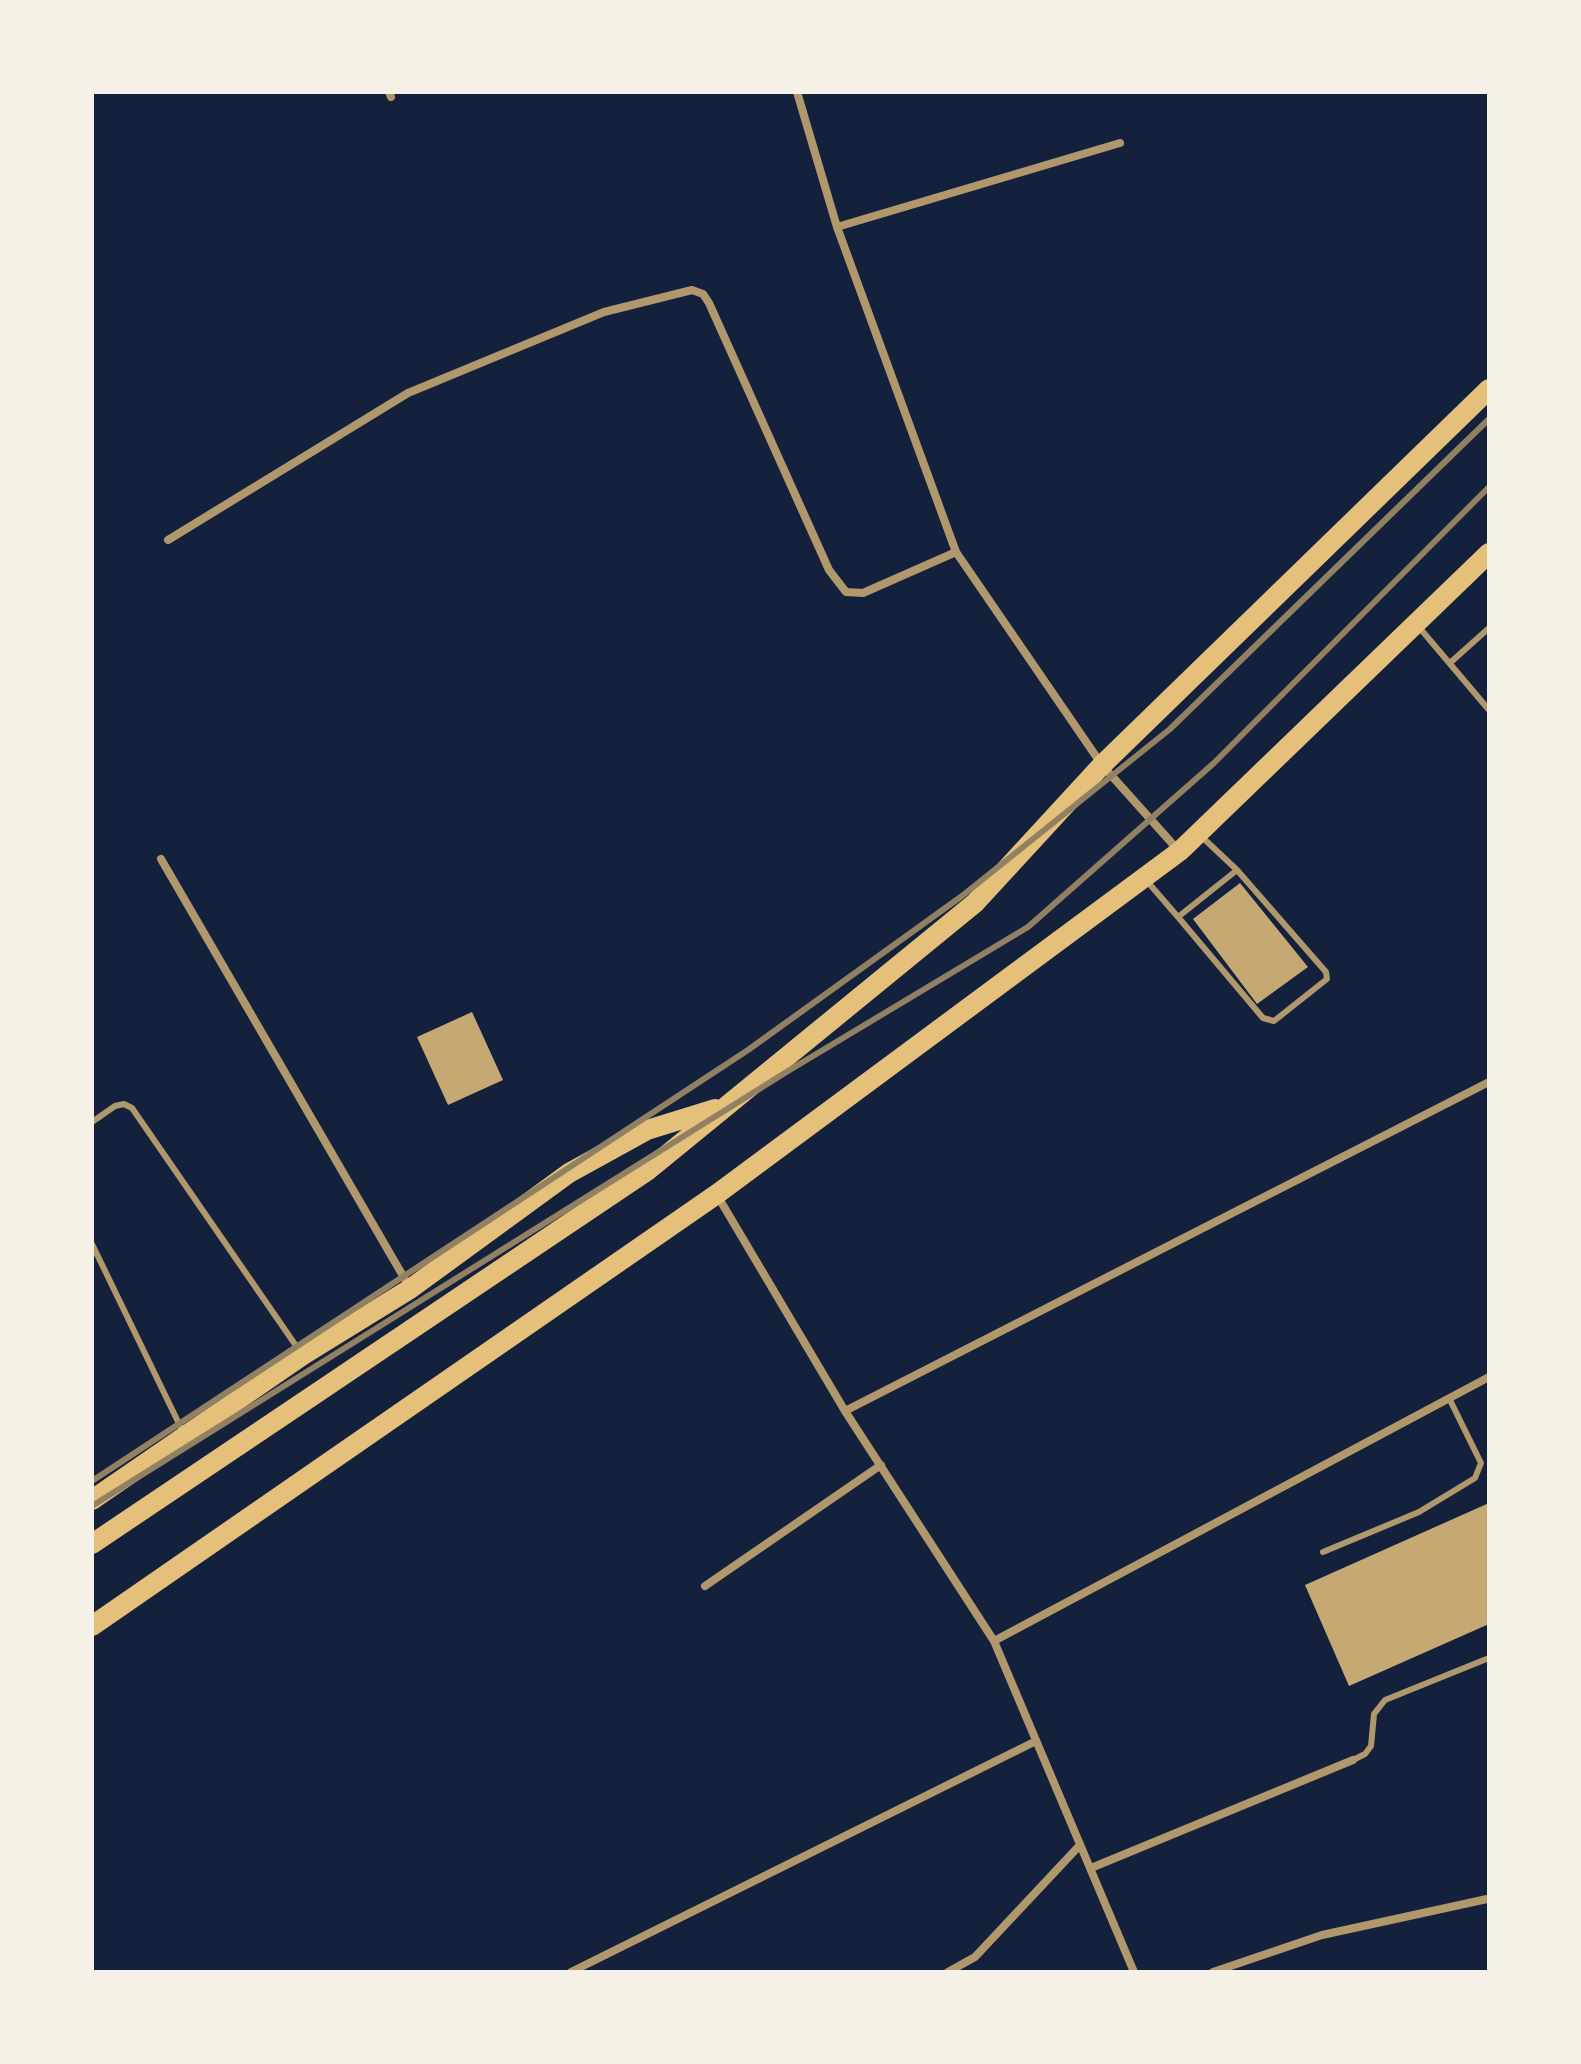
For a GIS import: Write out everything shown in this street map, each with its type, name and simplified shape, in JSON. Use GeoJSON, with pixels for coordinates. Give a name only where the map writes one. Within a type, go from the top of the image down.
{"type":"FeatureCollection","features":[{"type":"Feature","properties":{"kind":"main road"},"geometry":{"type":"LineString","coordinates":[[92,1544],[647,1171],[975,903],[1102,765],[1489,389]]}},
{"type":"Feature","properties":{"kind":"main road"},"geometry":{"type":"LineString","coordinates":[[92,1626],[717,1194],[1180,851],[1489,553]]}},
{"type":"Feature","properties":{"kind":"main road"},"geometry":{"type":"LineString","coordinates":[[92,1500],[303,1355],[410,1289],[569,1173],[647,1130],[722,1107]]}},
{"type":"Feature","properties":{"kind":"street"},"geometry":{"type":"LineString","coordinates":[[797,92],[837,227],[956,552],[1102,765],[1180,851]]}},
{"type":"Feature","properties":{"kind":"street"},"geometry":{"type":"LineString","coordinates":[[837,227],[1120,143]]}},
{"type":"Feature","properties":{"kind":"street"},"geometry":{"type":"LineString","coordinates":[[168,540],[408,393],[604,312],[692,290],[703,294],[709,303],[829,570],[846,592],[863,593],[956,552]]}},
{"type":"Feature","properties":{"kind":"street"},"geometry":{"type":"LineString","coordinates":[[161,859],[410,1289]]}},
{"type":"Feature","properties":{"kind":"street"},"geometry":{"type":"LineString","coordinates":[[845,1411],[1489,1082]]}},
{"type":"Feature","properties":{"kind":"street"},"geometry":{"type":"LineString","coordinates":[[717,1194],[845,1411],[994,1641],[1134,1972]]}},
{"type":"Feature","properties":{"kind":"street"},"geometry":{"type":"LineString","coordinates":[[994,1641],[1489,1377]]}},
{"type":"Feature","properties":{"kind":"street"},"geometry":{"type":"LineString","coordinates":[[705,1586],[881,1465]]}},
{"type":"Feature","properties":{"kind":"street"},"geometry":{"type":"LineString","coordinates":[[571,1972],[1036,1741]]}},
{"type":"Feature","properties":{"kind":"street"},"geometry":{"type":"LineString","coordinates":[[1091,1868],[1353,1760]]}},
{"type":"Feature","properties":{"kind":"street"},"geometry":{"type":"LineString","coordinates":[[948,1972],[975,1957],[1080,1845]]}},
{"type":"Feature","properties":{"kind":"street"},"geometry":{"type":"LineString","coordinates":[[1213,1972],[1322,1935],[1487,1899]]}},
{"type":"Feature","properties":{"kind":"lane"},"geometry":{"type":"LineString","coordinates":[[1415,623],[1489,710]]}},
{"type":"Feature","properties":{"kind":"lane"},"geometry":{"type":"LineString","coordinates":[[1451,662],[1489,628]]}},
{"type":"Feature","properties":{"kind":"lane"},"geometry":{"type":"LineString","coordinates":[[1144,877],[1269,1022],[1327,979],[1321,965],[1237,870],[1199,834]]}},
{"type":"Feature","properties":{"kind":"lane"},"geometry":{"type":"LineString","coordinates":[[1178,917],[1237,870]]}},
{"type":"Feature","properties":{"kind":"lane"},"geometry":{"type":"LineString","coordinates":[[92,1122],[115,1106],[124,1104],[132,1108],[303,1355]]}},
{"type":"Feature","properties":{"kind":"lane"},"geometry":{"type":"LineString","coordinates":[[92,1244],[184,1435]]}},
{"type":"Feature","properties":{"kind":"lane"},"geometry":{"type":"LineString","coordinates":[[1323,1552],[1419,1512],[1475,1478],[1485,1464],[1449,1398]]}},
{"type":"Feature","properties":{"kind":"lane"},"geometry":{"type":"LineString","coordinates":[[1353,1760],[1365,1754],[1371,1746],[1374,1714],[1385,1700],[1489,1658]]}},
{"type":"Feature","properties":{"kind":"building"},"geometry":{"type":"Polygon","coordinates":[[[1240,883],[1308,967],[1257,1004],[1193,919],[1240,883]]]}},
{"type":"Feature","properties":{"kind":"building"},"geometry":{"type":"Polygon","coordinates":[[[472,1012],[503,1080],[448,1105],[417,1037],[472,1012]]]}},
{"type":"Feature","properties":{"kind":"building"},"geometry":{"type":"Polygon","coordinates":[[[1489,1503],[1489,1624],[1349,1686],[1305,1585],[1489,1503]]]}},
{"type":"Feature","properties":{"kind":"railway"},"geometry":{"type":"LineString","coordinates":[[92,1481],[748,1050],[962,896],[1170,729],[1489,419]]}},
{"type":"Feature","properties":{"kind":"railway"},"geometry":{"type":"LineString","coordinates":[[92,1506],[788,1071],[1028,927],[1214,763],[1489,487]]}}]}
